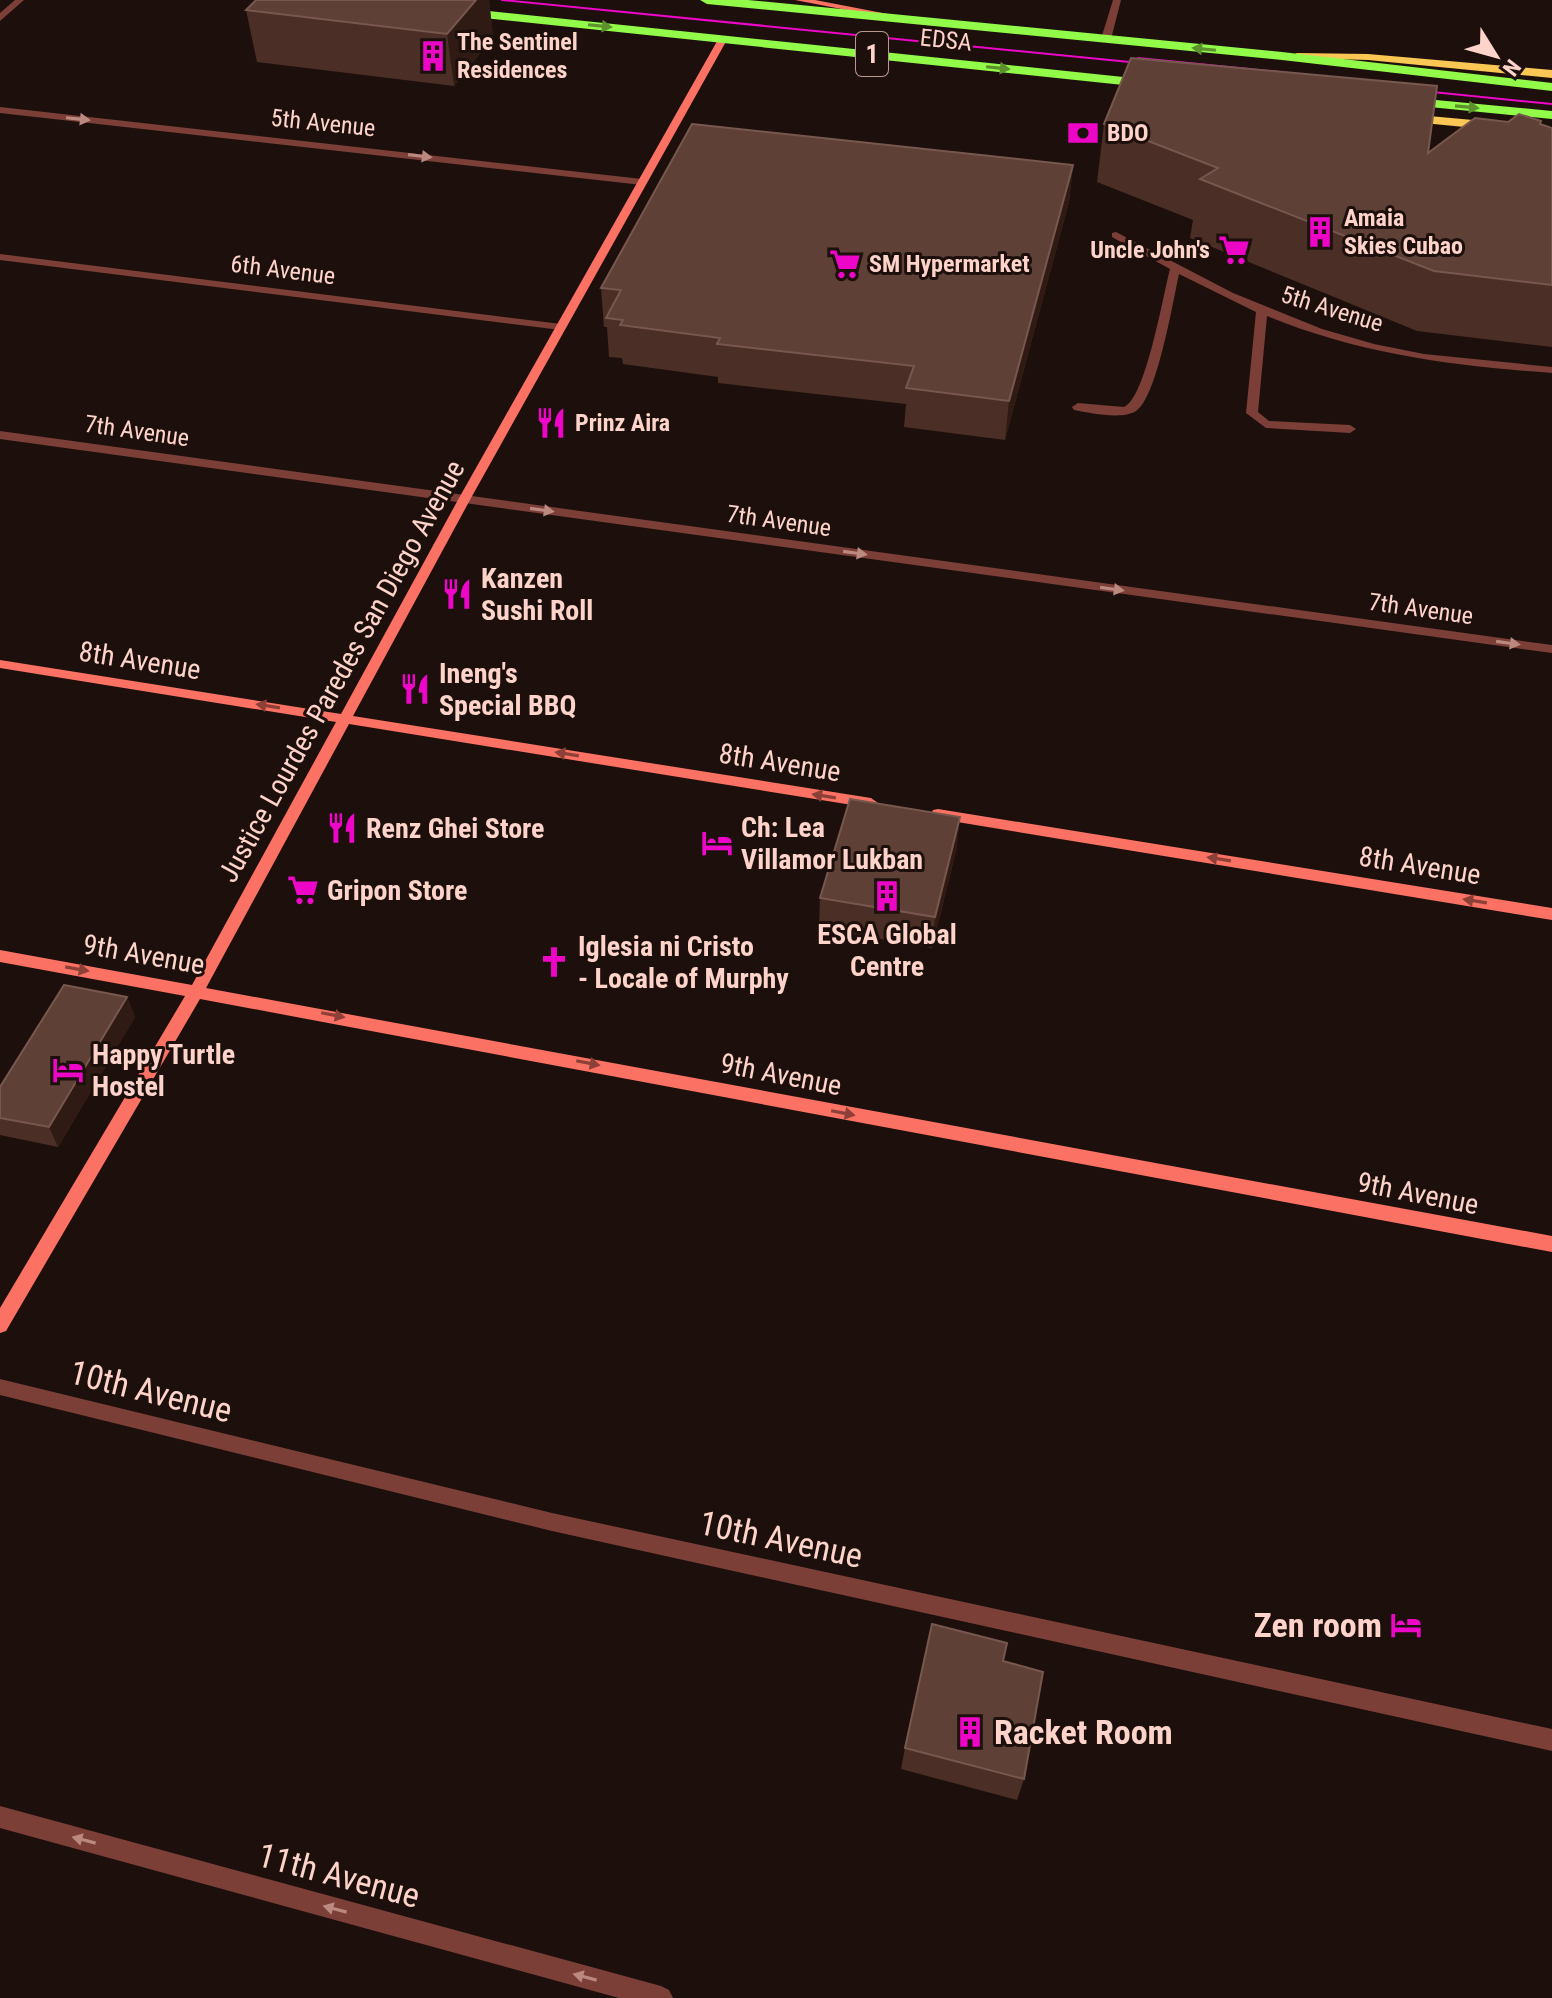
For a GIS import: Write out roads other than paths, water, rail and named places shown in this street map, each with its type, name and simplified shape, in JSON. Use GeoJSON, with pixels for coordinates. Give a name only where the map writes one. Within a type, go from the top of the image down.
{"type":"FeatureCollection","features":[{"type":"Feature","properties":{"kind":"highway","name":"EDSA"},"geometry":{"type":"LineString","coordinates":[[707,0],[1282,56],[1552,87]]}},
{"type":"Feature","properties":{"kind":"highway","name":"EDSA"},"geometry":{"type":"LineString","coordinates":[[453,11],[1168,86]]}},
{"type":"Feature","properties":{"kind":"highway"},"geometry":{"type":"LineString","coordinates":[[1385,99],[1552,115]]}},
{"type":"Feature","properties":{"kind":"main road","name":"EDSA"},"geometry":{"type":"LineString","coordinates":[[1282,56],[1368,57],[1552,74]]}},
{"type":"Feature","properties":{"kind":"main road"},"geometry":{"type":"LineString","coordinates":[[1385,116],[1507,127]]}},
{"type":"Feature","properties":{"kind":"street"},"geometry":{"type":"LineString","coordinates":[[0,18],[20,0]]}},
{"type":"Feature","properties":{"kind":"street","name":"EDSA"},"geometry":{"type":"LineString","coordinates":[[799,0],[925,21]]}},
{"type":"Feature","properties":{"kind":"street"},"geometry":{"type":"LineString","coordinates":[[1106,39],[1117,0]]}},
{"type":"Feature","properties":{"kind":"street","name":"Justice Lourdes Paredes San Diego Avenue"},"geometry":{"type":"LineString","coordinates":[[0,1325],[197,990],[465,498],[723,38]]}},
{"type":"Feature","properties":{"kind":"street","name":"5th Avenue"},"geometry":{"type":"LineString","coordinates":[[0,110],[642,182]]}},
{"type":"Feature","properties":{"kind":"street","name":"5th Avenue"},"geometry":{"type":"LineString","coordinates":[[1116,235],[1175,269],[1262,310],[1364,345],[1472,364],[1552,370]]}},
{"type":"Feature","properties":{"kind":"street","name":"6th Avenue"},"geometry":{"type":"LineString","coordinates":[[0,257],[561,327]]}},
{"type":"Feature","properties":{"kind":"street"},"geometry":{"type":"LineString","coordinates":[[1078,407],[1126,411],[1141,400],[1147,387],[1175,269]]}},
{"type":"Feature","properties":{"kind":"street"},"geometry":{"type":"LineString","coordinates":[[1262,310],[1252,413],[1266,424],[1350,429]]}},
{"type":"Feature","properties":{"kind":"street","name":"7th Avenue"},"geometry":{"type":"LineString","coordinates":[[0,435],[1552,649]]}},
{"type":"Feature","properties":{"kind":"street","name":"8th Avenue"},"geometry":{"type":"LineString","coordinates":[[0,664],[893,807]]}},
{"type":"Feature","properties":{"kind":"street","name":"8th Avenue"},"geometry":{"type":"LineString","coordinates":[[925,812],[1552,914]]}},
{"type":"Feature","properties":{"kind":"street","name":"9th Avenue"},"geometry":{"type":"LineString","coordinates":[[0,956],[197,990],[1552,1244]]}},
{"type":"Feature","properties":{"kind":"street","name":"10th Avenue"},"geometry":{"type":"LineString","coordinates":[[0,1387],[552,1522],[1552,1740]]}},
{"type":"Feature","properties":{"kind":"street","name":"11th Avenue"},"geometry":{"type":"LineString","coordinates":[[0,1817],[661,1998]]}},
{"type":"Feature","properties":{"kind":"tram line"},"geometry":{"type":"LineString","coordinates":[[502,0],[1150,64]]}},
{"type":"Feature","properties":{"kind":"tram line"},"geometry":{"type":"LineString","coordinates":[[1138,58],[1309,75]]}},
{"type":"Feature","properties":{"kind":"tram line"},"geometry":{"type":"LineString","coordinates":[[1413,90],[1552,104]]}},
{"type":"Feature","properties":{"kind":"place","name":"The Sentinel Residences"},"geometry":{"type":"Point","coordinates":[433,56]}},
{"type":"Feature","properties":{"kind":"place","name":"BDO"},"geometry":{"type":"Point","coordinates":[1083,133]}},
{"type":"Feature","properties":{"kind":"place","name":"Amaia Skies Cubao"},"geometry":{"type":"Point","coordinates":[1320,232]}},
{"type":"Feature","properties":{"kind":"place","name":"Uncle John's"},"geometry":{"type":"Point","coordinates":[1234,250]}},
{"type":"Feature","properties":{"kind":"place","name":"SM Hypermarket"},"geometry":{"type":"Point","coordinates":[845,264]}},
{"type":"Feature","properties":{"kind":"place","name":"Prinz Aira"},"geometry":{"type":"Point","coordinates":[551,423]}},
{"type":"Feature","properties":{"kind":"place","name":"Kanzen Sushi Roll"},"geometry":{"type":"Point","coordinates":[457,594]}},
{"type":"Feature","properties":{"kind":"place","name":"Ineng's Special BBQ"},"geometry":{"type":"Point","coordinates":[415,689]}},
{"type":"Feature","properties":{"kind":"place","name":"Renz Ghei Store"},"geometry":{"type":"Point","coordinates":[342,828]}},
{"type":"Feature","properties":{"kind":"place","name":"Ch: Lea Villamor Lukban"},"geometry":{"type":"Point","coordinates":[717,843]}},
{"type":"Feature","properties":{"kind":"place","name":"Gripon Store"},"geometry":{"type":"Point","coordinates":[303,890]}},
{"type":"Feature","properties":{"kind":"place","name":"ESCA Global Centre"},"geometry":{"type":"Point","coordinates":[887,896]}},
{"type":"Feature","properties":{"kind":"place","name":"Iglesia ni Cristo - Locale of Murphy"},"geometry":{"type":"Point","coordinates":[554,962]}},
{"type":"Feature","properties":{"kind":"place","name":"Happy Turtle Hostel"},"geometry":{"type":"Point","coordinates":[68,1070]}},
{"type":"Feature","properties":{"kind":"place","name":"Zen room"},"geometry":{"type":"Point","coordinates":[1406,1625]}},
{"type":"Feature","properties":{"kind":"place","name":"Racket Room"},"geometry":{"type":"Point","coordinates":[970,1732]}}]}
